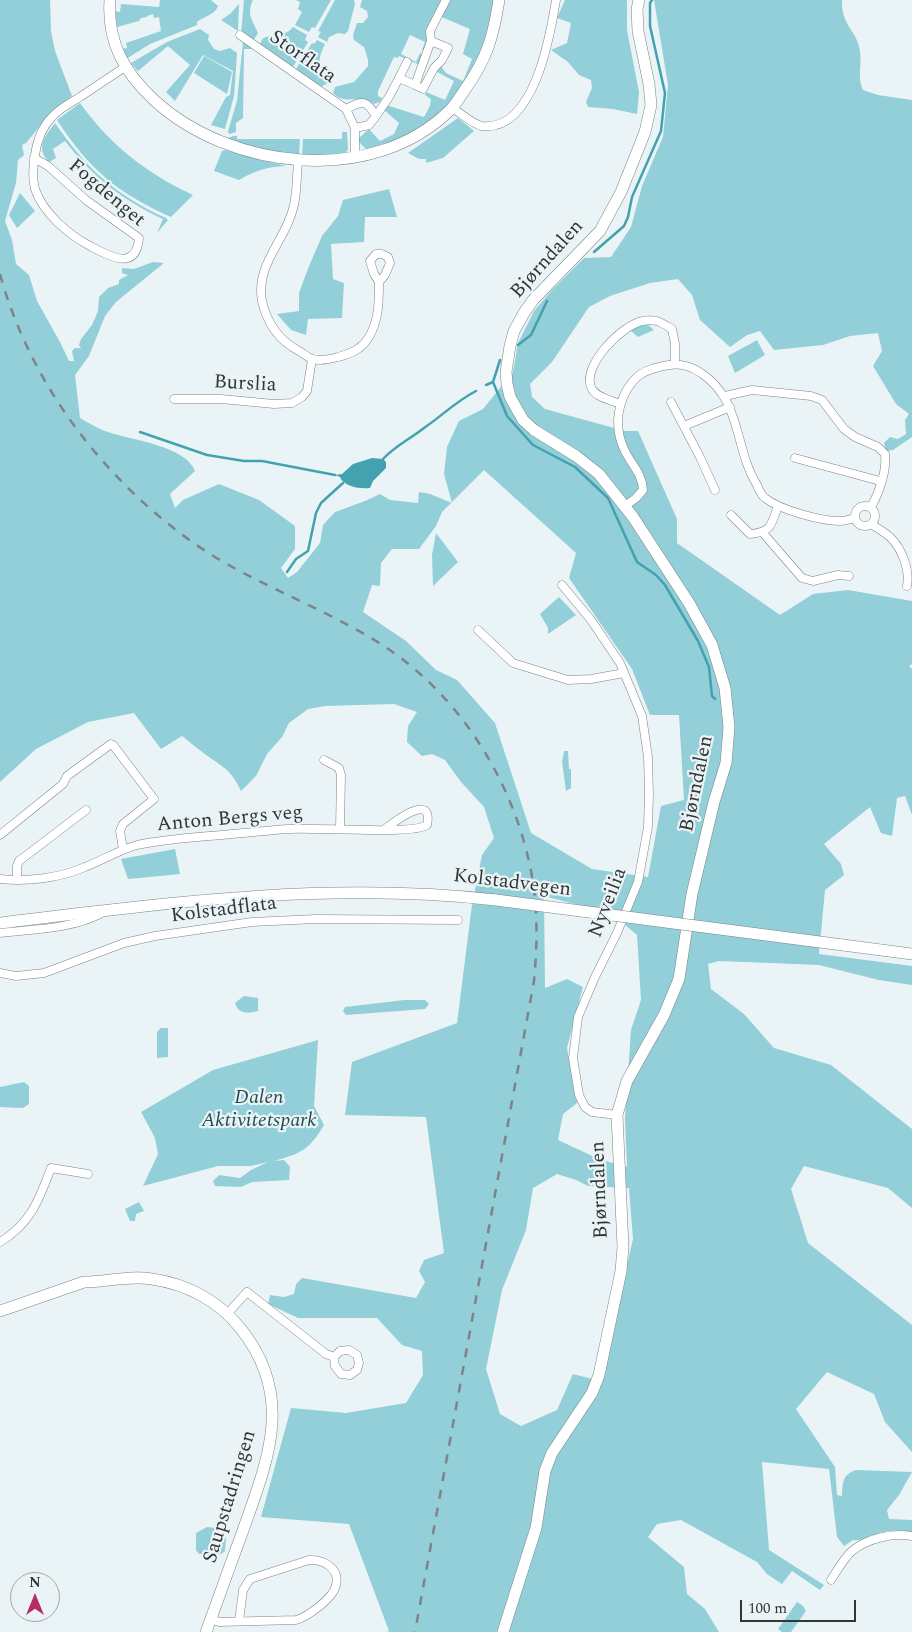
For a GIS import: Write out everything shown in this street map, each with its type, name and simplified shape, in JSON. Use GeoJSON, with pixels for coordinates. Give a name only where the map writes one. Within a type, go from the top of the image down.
{"type":"FeatureCollection","features":[{"type":"Feature","properties":{"kind":"main road"},"geometry":{"type":"LineString","coordinates":[[110,0],[110,22],[114,44],[125,67],[138,85],[162,108],[192,128],[222,143],[254,153],[298,160],[355,157],[380,152],[408,140],[436,123],[452,108],[477,73],[487,53],[499,0]]}},
{"type":"Feature","properties":{"kind":"main road","name":"Bjørndalen"},"geometry":{"type":"LineString","coordinates":[[503,1632],[536,1528],[545,1470],[552,1453],[592,1393],[599,1375],[621,1271],[623,1247],[617,1115],[627,1081],[664,1015],[678,979],[692,894],[714,802],[726,763],[729,727],[725,688],[712,645],[689,603],[625,506],[599,474],[589,464],[534,430],[523,420],[510,397],[506,372],[514,331],[524,313],[538,295],[600,231],[621,192],[645,132],[651,105],[650,84],[638,31],[637,9],[639,0]]}},
{"type":"Feature","properties":{"kind":"main road","name":"Kolstadvegen"},"geometry":{"type":"LineString","coordinates":[[0,923],[243,897],[322,893],[414,893],[496,900],[912,954]]}},
{"type":"Feature","properties":{"kind":"main road","name":"Saupstadringen"},"geometry":{"type":"LineString","coordinates":[[0,1311],[41,1298],[55,1298],[86,1288],[97,1282],[139,1277],[170,1282],[209,1299],[228,1313],[251,1341],[262,1361],[271,1392],[272,1430],[269,1449],[248,1516],[206,1632]]}},
{"type":"Feature","properties":{"kind":"street"},"geometry":{"type":"LineString","coordinates":[[415,85],[431,42],[430,32],[446,0]]}},
{"type":"Feature","properties":{"kind":"street"},"geometry":{"type":"LineString","coordinates":[[452,108],[481,126],[495,125],[509,120],[522,107],[540,68],[552,25],[556,0]]}},
{"type":"Feature","properties":{"kind":"street","name":"Storflata"},"geometry":{"type":"LineString","coordinates":[[240,36],[346,109],[355,128],[355,157]]}},
{"type":"Feature","properties":{"kind":"street"},"geometry":{"type":"LineString","coordinates":[[399,78],[423,89],[448,48],[431,42]]}},
{"type":"Feature","properties":{"kind":"street"},"geometry":{"type":"LineString","coordinates":[[355,128],[368,124],[376,116],[389,97],[407,62]]}},
{"type":"Feature","properties":{"kind":"street","name":"Fogdenget"},"geometry":{"type":"LineString","coordinates":[[34,158],[48,166],[86,200],[139,238],[138,248],[133,256],[122,260],[104,254],[86,244],[56,219],[42,204],[33,175],[34,158],[38,140],[52,117],[65,106],[125,67]]}},
{"type":"Feature","properties":{"kind":"street","name":"Storflata"},"geometry":{"type":"LineString","coordinates":[[346,109],[359,103],[364,103],[369,105],[376,116]]}},
{"type":"Feature","properties":{"kind":"street"},"geometry":{"type":"LineString","coordinates":[[298,160],[294,206],[262,275],[261,293],[269,322],[276,333],[292,348],[312,359],[329,359],[344,356],[360,348],[373,329],[377,317],[380,282]]}},
{"type":"Feature","properties":{"kind":"street"},"geometry":{"type":"LineString","coordinates":[[620,404],[598,395],[591,387],[590,376],[597,360],[608,344],[626,328],[642,321],[658,321],[672,329],[675,344],[675,364]]}},
{"type":"Feature","properties":{"kind":"street","name":"Burslia"},"geometry":{"type":"LineString","coordinates":[[174,400],[221,399],[274,404],[292,403],[302,397],[307,391],[312,359]]}},
{"type":"Feature","properties":{"kind":"street"},"geometry":{"type":"LineString","coordinates":[[625,506],[643,490],[643,479],[624,450],[618,421],[620,404],[626,389],[638,376],[654,367],[675,364],[696,369],[712,380],[725,396],[750,475],[764,497],[778,506],[795,512],[838,521],[855,518]]}},
{"type":"Feature","properties":{"kind":"street"},"geometry":{"type":"LineString","coordinates":[[725,396],[752,390],[810,396],[822,400],[844,429],[855,438],[878,447],[886,454],[886,462],[876,498],[871,507]]}},
{"type":"Feature","properties":{"kind":"street"},"geometry":{"type":"LineString","coordinates":[[671,402],[715,490]]}},
{"type":"Feature","properties":{"kind":"street"},"geometry":{"type":"LineString","coordinates":[[684,426],[730,407]]}},
{"type":"Feature","properties":{"kind":"street"},"geometry":{"type":"LineString","coordinates":[[795,458],[880,482]]}},
{"type":"Feature","properties":{"kind":"street"},"geometry":{"type":"LineString","coordinates":[[731,515],[750,534],[763,533],[771,525],[778,506]]}},
{"type":"Feature","properties":{"kind":"street"},"geometry":{"type":"LineString","coordinates":[[855,518],[858,509],[866,506],[871,507]]}},
{"type":"Feature","properties":{"kind":"street"},"geometry":{"type":"LineString","coordinates":[[855,518],[863,526],[871,524],[875,514],[871,507]]}},
{"type":"Feature","properties":{"kind":"street"},"geometry":{"type":"LineString","coordinates":[[871,524],[891,538],[900,550],[909,576],[907,586]]}},
{"type":"Feature","properties":{"kind":"street"},"geometry":{"type":"LineString","coordinates":[[763,533],[802,578],[813,581],[838,575],[849,576]]}},
{"type":"Feature","properties":{"kind":"street","name":"Nyveilia"},"geometry":{"type":"LineString","coordinates":[[562,585],[591,620],[620,663],[642,716],[646,742],[649,794],[648,828],[638,882],[617,933],[578,1017],[573,1058],[579,1095],[585,1107],[592,1112],[617,1115]]}},
{"type":"Feature","properties":{"kind":"street"},"geometry":{"type":"LineString","coordinates":[[478,630],[513,662],[568,680],[591,679],[624,673]]}},
{"type":"Feature","properties":{"kind":"street","name":"Anton Bergs veg"},"geometry":{"type":"LineString","coordinates":[[0,835],[64,784],[67,776],[110,744],[123,757],[154,798],[123,824],[120,831],[123,849]]}},
{"type":"Feature","properties":{"kind":"street"},"geometry":{"type":"LineString","coordinates":[[324,760],[338,768],[341,775],[340,828]]}},
{"type":"Feature","properties":{"kind":"street"},"geometry":{"type":"LineString","coordinates":[[17,880],[19,861],[86,810]]}},
{"type":"Feature","properties":{"kind":"street","name":"Anton Bergs veg"},"geometry":{"type":"LineString","coordinates":[[0,879],[17,880],[72,872],[123,849],[171,840],[291,829],[385,829],[422,828],[427,825],[427,814],[423,810],[414,810],[385,829]]}},
{"type":"Feature","properties":{"kind":"street","name":"Kolstadvegen"},"geometry":{"type":"LineString","coordinates":[[0,933],[88,920],[106,911]]}},
{"type":"Feature","properties":{"kind":"street","name":"Kolstadflata"},"geometry":{"type":"LineString","coordinates":[[0,974],[16,976],[44,973],[124,943],[155,936],[252,922],[316,919],[458,920]]}},
{"type":"Feature","properties":{"kind":"street"},"geometry":{"type":"LineString","coordinates":[[0,1242],[16,1231],[32,1214],[51,1168],[88,1174]]}},
{"type":"Feature","properties":{"kind":"street"},"geometry":{"type":"LineString","coordinates":[[228,1313],[247,1292],[326,1354],[334,1357]]}},
{"type":"Feature","properties":{"kind":"street"},"geometry":{"type":"LineString","coordinates":[[831,1580],[852,1551],[872,1539],[902,1535],[912,1536]]}},
{"type":"Feature","properties":{"kind":"street"},"geometry":{"type":"LineString","coordinates":[[211,1619],[219,1622],[296,1620],[304,1618],[333,1593],[337,1584],[331,1567],[326,1562],[318,1559],[309,1560],[250,1579],[243,1590],[239,1621]]}},
{"type":"Feature","properties":{"kind":"green space"},"geometry":{"type":"Polygon","coordinates":[[[0,0],[50,0],[51,31],[55,51],[72,96],[49,115],[26,143],[22,145],[24,155],[18,160],[16,183],[5,221],[12,240],[16,264],[29,275],[37,301],[69,361],[74,361],[72,351],[75,348],[81,348],[79,345],[81,339],[92,325],[98,311],[99,297],[108,288],[119,284],[119,280],[128,275],[122,273],[122,268],[134,269],[153,262],[164,263],[116,302],[105,316],[89,356],[75,375],[80,418],[104,431],[170,450],[190,462],[195,471],[170,494],[175,508],[183,500],[219,484],[259,500],[295,526],[295,549],[281,568],[288,578],[297,572],[320,543],[323,525],[335,512],[380,494],[390,500],[418,503],[419,492],[430,494],[451,503],[442,512],[436,526],[419,549],[392,549],[381,563],[380,586],[372,585],[363,612],[406,641],[436,670],[457,680],[495,723],[531,833],[592,869],[648,877],[661,806],[684,800],[679,715],[650,715],[632,669],[569,578],[576,553],[484,470],[452,502],[444,474],[447,447],[459,421],[483,409],[513,372],[518,343],[534,311],[584,258],[611,257],[631,227],[642,186],[663,137],[668,85],[654,0],[842,0],[842,9],[846,22],[856,38],[860,51],[860,81],[863,90],[878,95],[912,100],[912,437],[893,450],[886,451],[884,443],[890,437],[898,439],[906,434],[905,420],[909,414],[896,404],[873,366],[882,351],[878,333],[850,336],[823,345],[774,350],[760,331],[747,335],[730,347],[700,320],[692,295],[678,279],[650,283],[610,296],[589,307],[552,362],[530,384],[532,397],[545,409],[625,431],[638,431],[677,519],[677,543],[780,615],[813,594],[848,590],[912,601],[912,664],[909,666],[912,669],[912,815],[905,796],[897,798],[892,836],[881,833],[870,807],[824,844],[841,864],[844,875],[825,890],[819,954],[912,966],[912,985],[879,980],[819,965],[719,961],[708,964],[711,989],[744,1014],[774,1048],[831,1065],[912,1129],[912,1208],[888,1188],[804,1166],[791,1189],[808,1243],[912,1325],[912,1452],[885,1422],[874,1394],[827,1372],[796,1409],[835,1467],[837,1495],[842,1496],[843,1483],[846,1477],[856,1470],[912,1472],[899,1495],[887,1510],[889,1519],[912,1520],[912,1532],[894,1531],[880,1533],[861,1540],[853,1540],[844,1546],[837,1537],[829,1469],[762,1462],[769,1550],[824,1585],[820,1590],[792,1571],[782,1584],[767,1574],[757,1562],[681,1520],[657,1524],[648,1537],[684,1567],[687,1594],[705,1609],[719,1632],[387,1632],[389,1631],[349,1524],[261,1517],[291,1408],[346,1413],[406,1403],[423,1375],[422,1351],[402,1345],[377,1318],[298,1318],[268,1304],[270,1295],[284,1297],[294,1294],[296,1284],[302,1278],[416,1298],[425,1282],[419,1271],[424,1260],[444,1253],[426,1117],[345,1115],[352,1062],[457,1023],[472,905],[482,855],[494,838],[484,807],[461,782],[445,760],[432,754],[422,756],[407,742],[408,726],[417,712],[394,704],[325,706],[308,709],[289,723],[282,737],[267,754],[256,776],[241,791],[229,772],[182,736],[161,749],[134,713],[88,722],[36,749],[0,782],[0,0]],[[544,896],[545,988],[567,979],[583,987],[567,1048],[577,1103],[563,1114],[558,1140],[599,1159],[627,1167],[625,1118],[631,1030],[641,1000],[637,935],[612,914],[544,896]],[[557,1174],[533,1188],[526,1230],[502,1290],[486,1369],[500,1414],[521,1426],[557,1410],[573,1374],[600,1381],[633,1239],[629,1188],[588,1186],[557,1174]]]}},
{"type":"Feature","properties":{"kind":"green space"},"geometry":{"type":"Polygon","coordinates":[[[160,0],[211,0],[218,6],[212,13],[197,22],[197,25],[150,44],[126,59],[122,49],[127,48],[126,43],[161,31],[159,17],[154,18],[153,14],[141,18],[139,21],[117,27],[115,11],[120,12],[121,4],[159,7],[160,0]]]}},
{"type":"Feature","properties":{"kind":"green space"},"geometry":{"type":"Polygon","coordinates":[[[244,0],[253,0],[250,13],[258,33],[253,41],[241,34],[244,0]]]}},
{"type":"Feature","properties":{"kind":"green space"},"geometry":{"type":"Polygon","coordinates":[[[296,0],[331,0],[315,28],[312,27],[309,32],[295,25],[302,12],[298,9],[300,2],[296,0]]]}},
{"type":"Feature","properties":{"kind":"green space"},"geometry":{"type":"Polygon","coordinates":[[[335,0],[354,0],[355,4],[348,31],[345,34],[338,33],[329,37],[327,42],[318,37],[321,32],[318,31],[335,0]]]}},
{"type":"Feature","properties":{"kind":"green space"},"geometry":{"type":"Polygon","coordinates":[[[362,0],[443,0],[428,37],[425,51],[422,50],[425,42],[410,35],[401,54],[416,62],[420,53],[423,55],[420,65],[399,56],[398,58],[394,57],[378,91],[378,96],[382,98],[380,102],[374,104],[363,99],[343,99],[333,93],[335,87],[354,82],[368,66],[364,47],[354,40],[353,35],[357,23],[363,23],[368,17],[367,11],[360,7],[362,0]]]}},
{"type":"Feature","properties":{"kind":"green space"},"geometry":{"type":"Polygon","coordinates":[[[448,0],[493,0],[489,31],[480,59],[454,98],[439,114],[420,128],[398,140],[366,149],[359,142],[359,138],[369,129],[380,141],[394,134],[399,123],[383,109],[386,105],[424,117],[430,106],[431,99],[425,95],[426,92],[445,100],[454,81],[437,72],[441,66],[446,73],[463,81],[472,59],[463,54],[470,29],[439,16],[448,0]]]}},
{"type":"Feature","properties":{"kind":"green space"},"geometry":{"type":"Polygon","coordinates":[[[565,0],[627,0],[627,30],[639,92],[637,114],[613,109],[588,107],[586,102],[592,88],[591,80],[579,75],[568,62],[551,50],[567,43],[571,23],[557,18],[565,0]]]}},
{"type":"Feature","properties":{"kind":"green space"},"geometry":{"type":"Polygon","coordinates":[[[239,4],[238,31],[221,20],[239,4]]]}},
{"type":"Feature","properties":{"kind":"green space"},"geometry":{"type":"Polygon","coordinates":[[[293,27],[307,35],[305,40],[308,42],[293,67],[291,67],[260,44],[263,38],[270,36],[276,38],[293,27]]]}},
{"type":"Feature","properties":{"kind":"green space"},"geometry":{"type":"Polygon","coordinates":[[[200,29],[209,35],[208,40],[214,49],[220,51],[230,48],[237,53],[234,96],[225,129],[211,125],[226,97],[230,95],[233,71],[203,55],[175,101],[166,92],[190,65],[168,46],[138,71],[131,63],[167,42],[200,29]]]}},
{"type":"Feature","properties":{"kind":"green space"},"geometry":{"type":"Polygon","coordinates":[[[317,40],[325,44],[320,56],[320,64],[329,82],[321,87],[296,69],[312,43],[314,44],[317,40]]]}},
{"type":"Feature","properties":{"kind":"green space"},"geometry":{"type":"Polygon","coordinates":[[[243,42],[251,47],[251,49],[244,49],[243,118],[236,123],[236,132],[229,134],[228,131],[237,101],[243,42]]]}},
{"type":"Feature","properties":{"kind":"green space"},"geometry":{"type":"Polygon","coordinates":[[[204,56],[232,72],[227,94],[194,73],[204,56]]]}},
{"type":"Feature","properties":{"kind":"green space"},"geometry":{"type":"Polygon","coordinates":[[[80,103],[104,132],[130,156],[160,177],[193,195],[171,217],[135,199],[120,189],[93,166],[69,137],[57,120],[80,103]]]}},
{"type":"Feature","properties":{"kind":"green space"},"geometry":{"type":"Polygon","coordinates":[[[458,118],[474,131],[443,158],[426,163],[426,159],[419,159],[408,153],[458,118]]]}},
{"type":"Feature","properties":{"kind":"green space"},"geometry":{"type":"Polygon","coordinates":[[[55,123],[78,154],[103,179],[132,200],[168,220],[157,233],[163,219],[134,204],[109,186],[86,166],[65,141],[53,149],[56,158],[49,162],[45,157],[42,147],[45,137],[55,123]]]}},
{"type":"Feature","properties":{"kind":"green space"},"geometry":{"type":"Polygon","coordinates":[[[342,132],[347,132],[348,149],[345,154],[302,156],[303,139],[342,139],[342,132]]]}},
{"type":"Feature","properties":{"kind":"green space"},"geometry":{"type":"Polygon","coordinates":[[[237,136],[237,139],[300,139],[299,156],[268,152],[226,139],[237,136]]]}},
{"type":"Feature","properties":{"kind":"green space"},"geometry":{"type":"Polygon","coordinates":[[[225,150],[286,166],[262,170],[239,180],[214,171],[222,151],[225,150]]]}},
{"type":"Feature","properties":{"kind":"green space"},"geometry":{"type":"Polygon","coordinates":[[[389,189],[397,217],[365,217],[364,242],[331,244],[333,279],[344,283],[342,318],[308,319],[306,335],[291,330],[277,314],[299,311],[299,293],[309,266],[322,236],[338,216],[343,200],[389,189]]]}},
{"type":"Feature","properties":{"kind":"green space"},"geometry":{"type":"Polygon","coordinates":[[[20,193],[35,211],[17,228],[9,215],[20,193]]]}},
{"type":"Feature","properties":{"kind":"green space"},"geometry":{"type":"Polygon","coordinates":[[[646,323],[654,330],[638,337],[630,330],[646,323]]]}},
{"type":"Feature","properties":{"kind":"green space"},"geometry":{"type":"Polygon","coordinates":[[[757,340],[765,355],[735,373],[728,356],[757,340]]]}},
{"type":"Feature","properties":{"kind":"green space"},"geometry":{"type":"Polygon","coordinates":[[[436,533],[458,562],[433,586],[432,555],[436,533]]]}},
{"type":"Feature","properties":{"kind":"green space"},"geometry":{"type":"Polygon","coordinates":[[[559,597],[576,615],[548,634],[548,628],[540,614],[559,597]]]}},
{"type":"Feature","properties":{"kind":"green space"},"geometry":{"type":"Polygon","coordinates":[[[564,751],[568,751],[569,769],[571,769],[571,788],[566,791],[562,762],[564,751]]]}},
{"type":"Feature","properties":{"kind":"green space"},"geometry":{"type":"Polygon","coordinates":[[[175,849],[180,874],[128,879],[121,859],[175,849]]]}},
{"type":"Feature","properties":{"kind":"green space"},"geometry":{"type":"Polygon","coordinates":[[[244,996],[258,998],[258,1011],[247,1013],[236,1007],[235,1003],[244,996]]]}},
{"type":"Feature","properties":{"kind":"green space"},"geometry":{"type":"Polygon","coordinates":[[[404,1000],[425,1000],[429,1004],[425,1009],[346,1015],[343,1011],[345,1007],[404,1000]]]}},
{"type":"Feature","properties":{"kind":"green space"},"geometry":{"type":"Polygon","coordinates":[[[161,1028],[168,1028],[168,1057],[157,1058],[157,1032],[161,1028]]]}},
{"type":"Feature","properties":{"kind":"green space","name":"Dalen Aktivitetspark"},"geometry":{"type":"Polygon","coordinates":[[[318,1040],[314,1106],[324,1125],[314,1140],[304,1149],[292,1156],[274,1161],[284,1160],[290,1167],[289,1180],[252,1182],[241,1187],[215,1186],[213,1181],[219,1175],[240,1178],[268,1162],[251,1166],[218,1166],[143,1186],[158,1154],[155,1138],[141,1112],[213,1070],[318,1040]]]}},
{"type":"Feature","properties":{"kind":"green space"},"geometry":{"type":"Polygon","coordinates":[[[24,1082],[29,1086],[29,1104],[23,1108],[0,1107],[0,1087],[24,1082]]]}},
{"type":"Feature","properties":{"kind":"green space"},"geometry":{"type":"Polygon","coordinates":[[[139,1202],[144,1211],[136,1214],[135,1221],[130,1221],[125,1209],[139,1202]]]}},
{"type":"Feature","properties":{"kind":"green space"},"geometry":{"type":"Polygon","coordinates":[[[207,1527],[216,1528],[226,1539],[225,1551],[221,1554],[199,1554],[196,1550],[196,1533],[207,1527]]]}},
{"type":"Feature","properties":{"kind":"green space"},"geometry":{"type":"Polygon","coordinates":[[[797,1602],[806,1611],[791,1632],[782,1632],[778,1629],[797,1602]]]}},
{"type":"Feature","properties":{"kind":"shaded area"},"geometry":{"type":"Polygon","coordinates":[[[372,458],[383,459],[386,462],[386,468],[373,481],[370,488],[357,488],[345,483],[340,477],[335,475],[342,474],[353,464],[372,458]]]}},
{"type":"Feature","properties":{"kind":"waterway"},"geometry":{"type":"LineString","coordinates":[[594,252],[624,226],[632,197],[661,131],[665,93],[650,26],[650,3],[652,0]]}},
{"type":"Feature","properties":{"kind":"waterway"},"geometry":{"type":"LineString","coordinates":[[518,345],[531,335],[547,301]]}},
{"type":"Feature","properties":{"kind":"waterway"},"geometry":{"type":"LineString","coordinates":[[500,360],[493,382],[507,416],[533,445],[575,467],[608,498],[637,562],[656,575],[665,585],[698,641],[709,667],[712,696],[715,699]]}},
{"type":"Feature","properties":{"kind":"waterway"},"geometry":{"type":"LineString","coordinates":[[486,385],[493,382]]}},
{"type":"Feature","properties":{"kind":"waterway"},"geometry":{"type":"LineString","coordinates":[[383,459],[455,404],[476,391]]}},
{"type":"Feature","properties":{"kind":"waterway"},"geometry":{"type":"LineString","coordinates":[[140,432],[207,455],[244,461],[262,461],[335,475]]}},
{"type":"Feature","properties":{"kind":"waterway"},"geometry":{"type":"LineString","coordinates":[[287,572],[296,559],[308,551],[316,513],[321,503],[343,483]]}},
{"type":"Feature","properties":{"kind":"railway"},"geometry":{"type":"LineString","coordinates":[[0,274],[13,313],[29,351],[49,387],[97,455],[125,485],[156,513],[209,554],[371,638],[402,659],[431,684],[479,742],[498,775],[525,845],[536,907],[534,981],[415,1632]]}}]}
